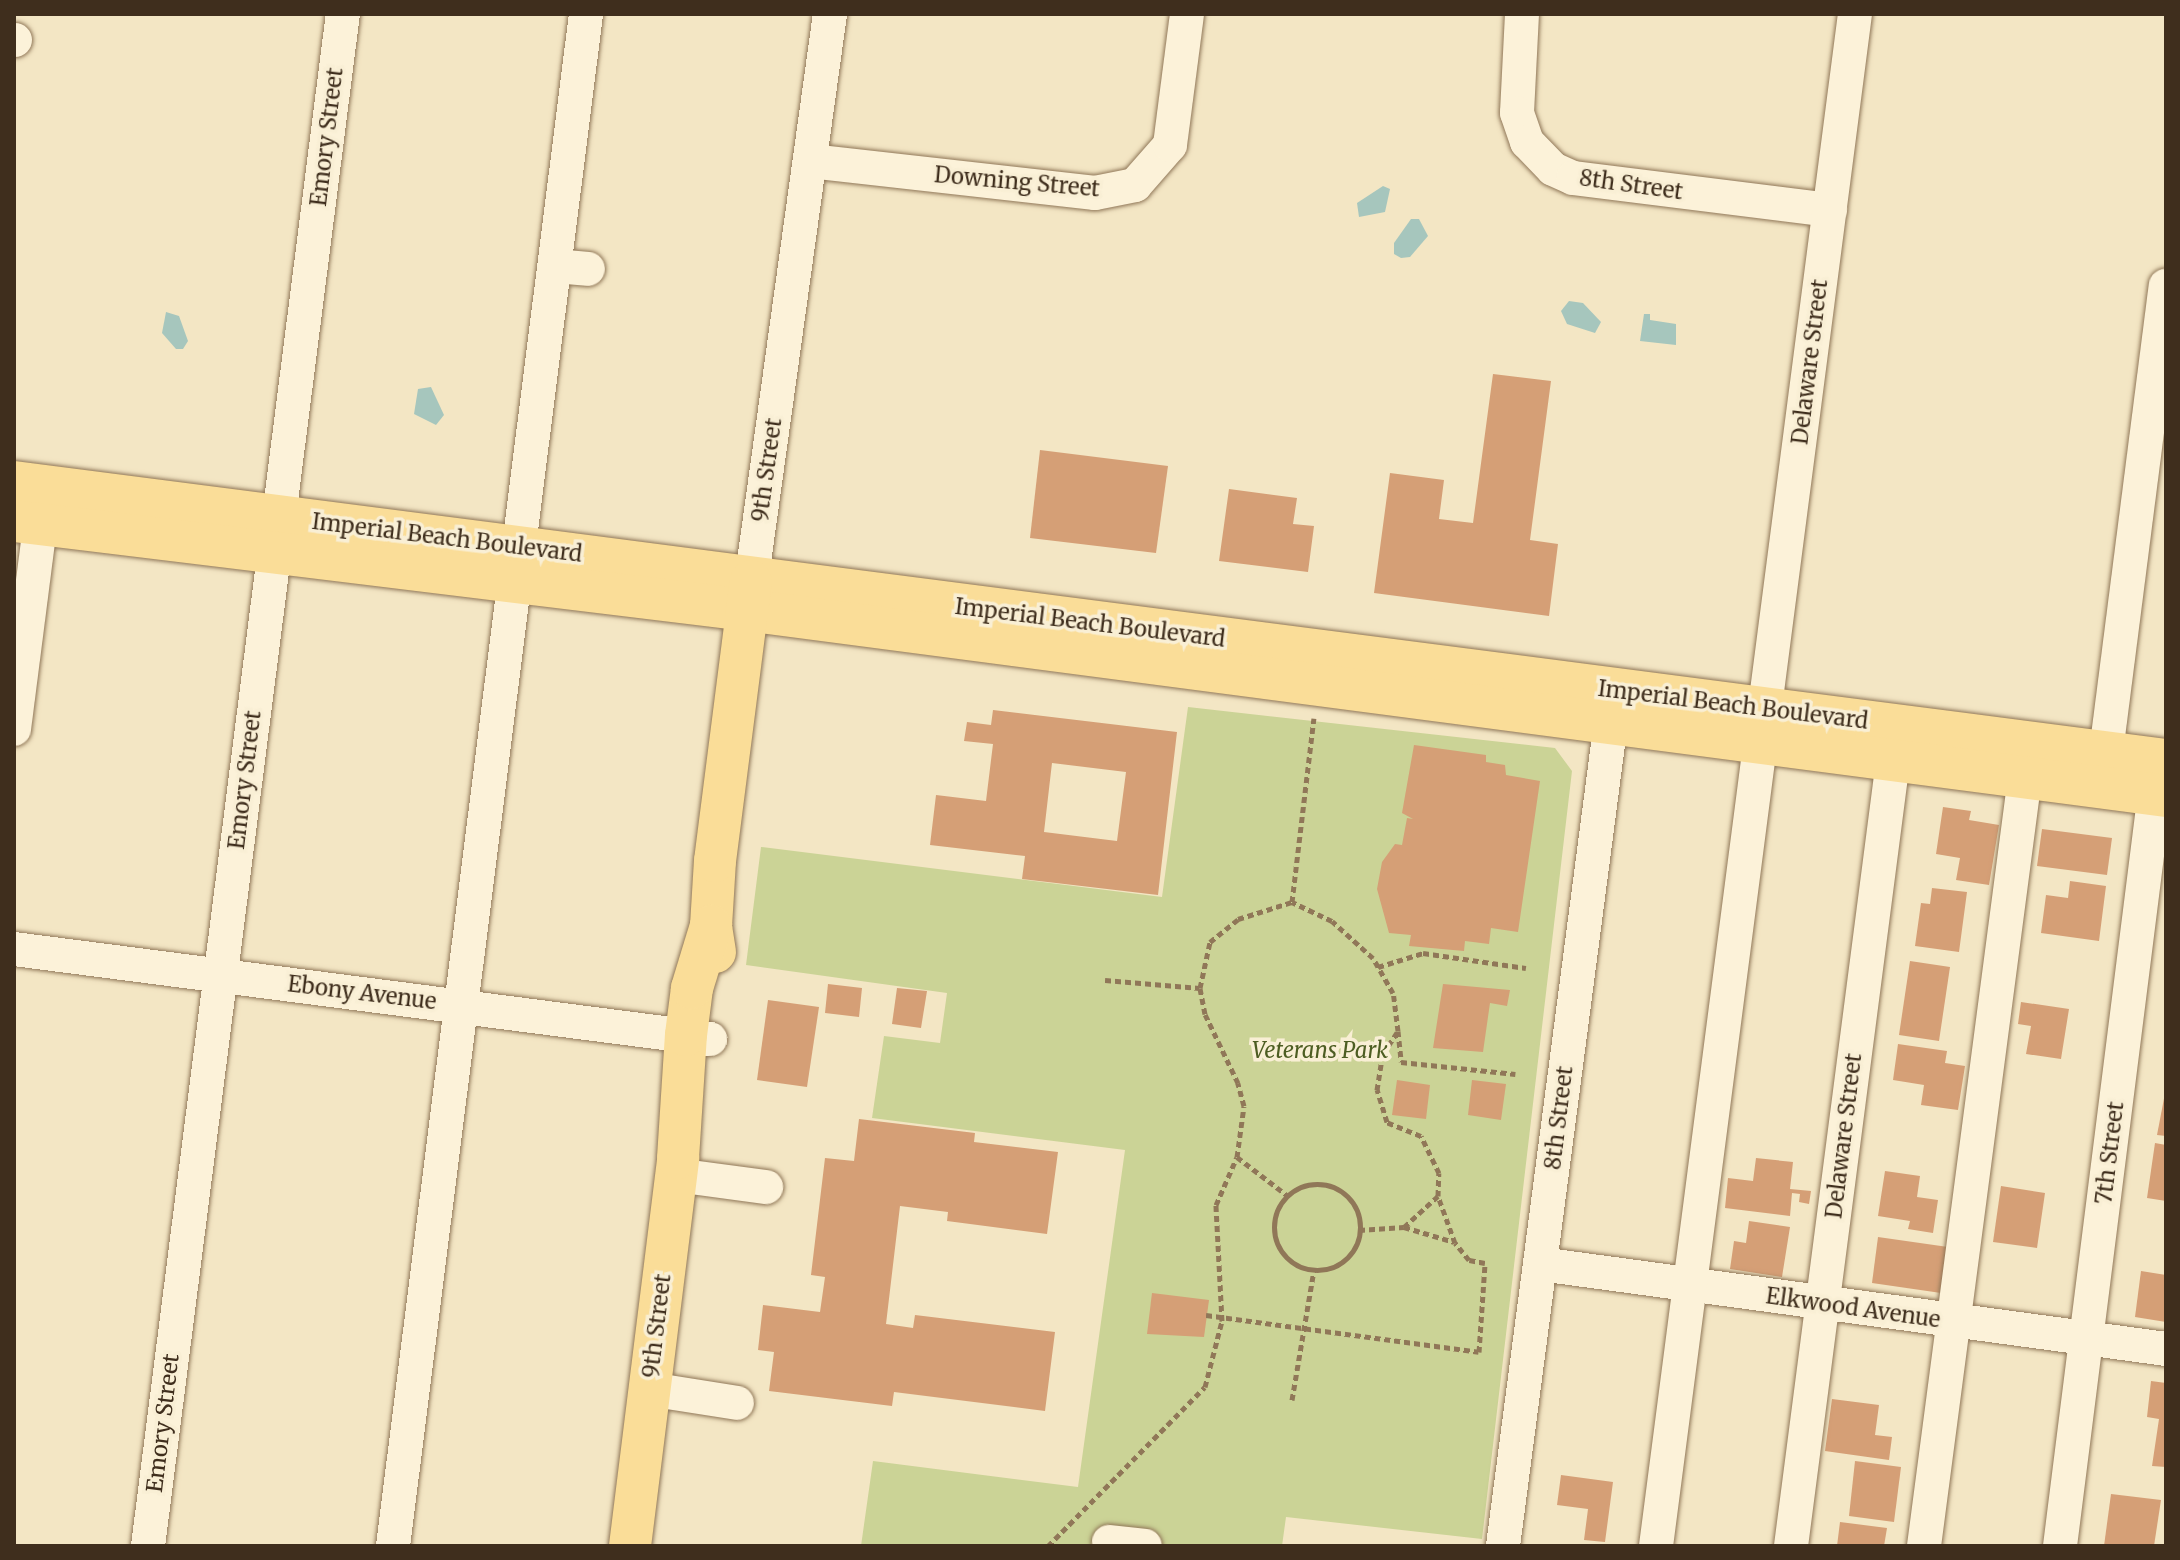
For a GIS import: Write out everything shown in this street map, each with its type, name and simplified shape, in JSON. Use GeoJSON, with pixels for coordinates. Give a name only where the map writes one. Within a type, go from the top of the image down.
{"type":"FeatureCollection","features":[{"type":"Feature","properties":{"kind":"main road","name":"Imperial Beach Boulevard"},"geometry":{"type":"LineString","coordinates":[[14,482],[276,535],[749,593],[1895,742],[2106,752],[2161,777]]}},
{"type":"Feature","properties":{"kind":"main road","name":"Imperial Beach Boulevard"},"geometry":{"type":"LineString","coordinates":[[27,523],[276,535]]}},
{"type":"Feature","properties":{"kind":"main road","name":"9th Street"},"geometry":{"type":"LineString","coordinates":[[630,1546],[684,1105],[698,1037],[718,969],[711,926],[749,593]]}},
{"type":"Feature","properties":{"kind":"main road","name":"Imperial Beach Boulevard"},"geometry":{"type":"LineString","coordinates":[[1895,742],[2025,777],[2161,777]]}},
{"type":"Feature","properties":{"kind":"street","name":"Emory Street"},"geometry":{"type":"LineString","coordinates":[[148,1546],[343,14]]}},
{"type":"Feature","properties":{"kind":"street"},"geometry":{"type":"LineString","coordinates":[[393,1546],[518,566],[572,267],[586,14]]}},
{"type":"Feature","properties":{"kind":"street","name":"9th Street"},"geometry":{"type":"LineString","coordinates":[[749,593],[830,14]]}},
{"type":"Feature","properties":{"kind":"street","name":"Downing Street"},"geometry":{"type":"LineString","coordinates":[[810,161],[1095,193],[1135,185],[1170,145],[1187,14]]}},
{"type":"Feature","properties":{"kind":"street","name":"8th Street"},"geometry":{"type":"LineString","coordinates":[[1522,14],[1517,113],[1527,142],[1553,169],[1573,178],[1830,210]]}},
{"type":"Feature","properties":{"kind":"street","name":"Delaware Street"},"geometry":{"type":"LineString","coordinates":[[1656,1546],[1855,14]]}},
{"type":"Feature","properties":{"kind":"street"},"geometry":{"type":"LineString","coordinates":[[2106,752],[2166,286]]}},
{"type":"Feature","properties":{"kind":"street"},"geometry":{"type":"LineString","coordinates":[[14,729],[27,523]]}},
{"type":"Feature","properties":{"kind":"street","name":"8th Street"},"geometry":{"type":"LineString","coordinates":[[1503,1546],[1613,706]]}},
{"type":"Feature","properties":{"kind":"street","name":"Delaware Street"},"geometry":{"type":"LineString","coordinates":[[1791,1546],[1895,742]]}},
{"type":"Feature","properties":{"kind":"street"},"geometry":{"type":"LineString","coordinates":[[1924,1546],[2025,777]]}},
{"type":"Feature","properties":{"kind":"street","name":"7th Street"},"geometry":{"type":"LineString","coordinates":[[2060,1546],[2161,777]]}},
{"type":"Feature","properties":{"kind":"street","name":"Ebony Avenue"},"geometry":{"type":"LineString","coordinates":[[14,949],[698,1037]]}},
{"type":"Feature","properties":{"kind":"street"},"geometry":{"type":"LineString","coordinates":[[676,1175],[766,1187]]}},
{"type":"Feature","properties":{"kind":"street","name":"Elkwood Avenue"},"geometry":{"type":"LineString","coordinates":[[1540,1264],[2166,1349]]}},
{"type":"Feature","properties":{"kind":"street"},"geometry":{"type":"LineString","coordinates":[[649,1389],[737,1403]]}},
{"type":"Feature","properties":{"kind":"street"},"geometry":{"type":"LineString","coordinates":[[1109,1542],[1145,1546]]}},
{"type":"Feature","properties":{"kind":"path"},"geometry":{"type":"LineString","coordinates":[[1292,902],[1315,713]]}},
{"type":"Feature","properties":{"kind":"path"},"geometry":{"type":"LineString","coordinates":[[1048,1546],[1205,1387],[1221,1317],[1216,1205],[1237,1157],[1244,1106],[1238,1083],[1205,1014],[1200,988],[1210,942],[1238,919],[1292,902],[1332,921],[1378,967],[1393,993],[1401,1062],[1515,1074]]}},
{"type":"Feature","properties":{"kind":"path"},"geometry":{"type":"LineString","coordinates":[[1378,967],[1423,953],[1526,968]]}},
{"type":"Feature","properties":{"kind":"path"},"geometry":{"type":"LineString","coordinates":[[1105,980],[1200,988]]}},
{"type":"Feature","properties":{"kind":"path"},"geometry":{"type":"LineString","coordinates":[[1206,1315],[1479,1352],[1485,1263],[1469,1260],[1455,1243],[1438,1196],[1439,1173],[1421,1136],[1387,1122],[1377,1090],[1383,1054],[1398,1031]]}},
{"type":"Feature","properties":{"kind":"path"},"geometry":{"type":"LineString","coordinates":[[1237,1157],[1288,1196]]}},
{"type":"Feature","properties":{"kind":"path"},"geometry":{"type":"LineString","coordinates":[[1308,1185],[1339,1191],[1355,1208],[1359,1230],[1345,1259],[1314,1270],[1289,1260],[1275,1237],[1277,1210],[1288,1196],[1308,1185]]}},
{"type":"Feature","properties":{"kind":"path"},"geometry":{"type":"LineString","coordinates":[[1404,1227],[1438,1196]]}},
{"type":"Feature","properties":{"kind":"path"},"geometry":{"type":"LineString","coordinates":[[1359,1230],[1404,1227],[1455,1243]]}},
{"type":"Feature","properties":{"kind":"path"},"geometry":{"type":"LineString","coordinates":[[1292,1400],[1314,1270]]}},
{"type":"Feature","properties":{"kind":"green space","name":"Veterans Park"},"geometry":{"type":"Polygon","coordinates":[[[1188,707],[1555,748],[1572,771],[1482,1539],[1286,1517],[1282,1546],[861,1546],[873,1461],[1078,1487],[1125,1150],[872,1118],[884,1036],[940,1043],[947,993],[746,965],[761,847],[1162,897],[1188,707]]]}},
{"type":"Feature","properties":{"kind":"water"},"geometry":{"type":"Polygon","coordinates":[[[1383,186],[1390,189],[1385,212],[1359,217],[1357,203],[1383,186]]]}},
{"type":"Feature","properties":{"kind":"water"},"geometry":{"type":"Polygon","coordinates":[[[1411,219],[1419,219],[1428,236],[1410,257],[1401,258],[1394,254],[1394,243],[1411,219]]]}},
{"type":"Feature","properties":{"kind":"water"},"geometry":{"type":"Polygon","coordinates":[[[1569,301],[1583,303],[1601,322],[1595,333],[1567,324],[1561,311],[1569,301]]]}},
{"type":"Feature","properties":{"kind":"water"},"geometry":{"type":"Polygon","coordinates":[[[166,312],[179,316],[188,341],[183,349],[176,349],[162,333],[166,312]]]}},
{"type":"Feature","properties":{"kind":"water"},"geometry":{"type":"Polygon","coordinates":[[[1644,314],[1650,314],[1650,320],[1676,324],[1676,345],[1640,341],[1644,314]]]}},
{"type":"Feature","properties":{"kind":"water"},"geometry":{"type":"Polygon","coordinates":[[[431,387],[444,415],[436,425],[414,414],[418,389],[431,387]]]}},
{"type":"Feature","properties":{"kind":"building"},"geometry":{"type":"Polygon","coordinates":[[[1493,374],[1551,381],[1530,540],[1558,544],[1549,616],[1374,593],[1390,473],[1444,480],[1439,519],[1473,523],[1493,374]]]}},
{"type":"Feature","properties":{"kind":"building"},"geometry":{"type":"Polygon","coordinates":[[[1040,450],[1168,466],[1156,553],[1030,538],[1040,450]]]}},
{"type":"Feature","properties":{"kind":"building"},"geometry":{"type":"Polygon","coordinates":[[[1229,489],[1297,498],[1293,524],[1314,526],[1308,572],[1219,561],[1229,489]]]}},
{"type":"Feature","properties":{"kind":"building"},"geometry":{"type":"Polygon","coordinates":[[[993,710],[1177,732],[1158,895],[1022,879],[1025,856],[930,845],[936,795],[986,801],[993,744],[964,741],[967,722],[991,725],[993,710]],[[1052,763],[1044,832],[1117,841],[1126,772],[1052,763]]]}},
{"type":"Feature","properties":{"kind":"building"},"geometry":{"type":"Polygon","coordinates":[[[1414,745],[1486,755],[1486,762],[1505,765],[1506,775],[1540,781],[1518,932],[1491,928],[1489,944],[1465,941],[1464,951],[1409,946],[1411,935],[1389,933],[1377,889],[1382,862],[1395,844],[1402,845],[1407,818],[1413,819],[1402,813],[1414,745]]]}},
{"type":"Feature","properties":{"kind":"building"},"geometry":{"type":"Polygon","coordinates":[[[1943,807],[1971,811],[1969,820],[1999,825],[1989,885],[1956,880],[1960,858],[1936,854],[1943,807]]]}},
{"type":"Feature","properties":{"kind":"building"},"geometry":{"type":"Polygon","coordinates":[[[2042,829],[2112,838],[2107,875],[2037,866],[2042,829]]]}},
{"type":"Feature","properties":{"kind":"building"},"geometry":{"type":"Polygon","coordinates":[[[2070,881],[2106,886],[2099,941],[2041,933],[2046,895],[2068,898],[2070,881]]]}},
{"type":"Feature","properties":{"kind":"building"},"geometry":{"type":"Polygon","coordinates":[[[1932,888],[1967,892],[1959,952],[1915,946],[1921,903],[1930,904],[1932,888]]]}},
{"type":"Feature","properties":{"kind":"building"},"geometry":{"type":"Polygon","coordinates":[[[1910,961],[1950,967],[1939,1041],[1899,1035],[1910,961]]]}},
{"type":"Feature","properties":{"kind":"building"},"geometry":{"type":"Polygon","coordinates":[[[828,984],[862,988],[859,1017],[825,1013],[828,984]]]}},
{"type":"Feature","properties":{"kind":"building"},"geometry":{"type":"Polygon","coordinates":[[[1443,984],[1510,990],[1507,1006],[1490,1003],[1483,1052],[1433,1048],[1443,984]]]}},
{"type":"Feature","properties":{"kind":"building"},"geometry":{"type":"Polygon","coordinates":[[[897,988],[927,991],[921,1028],[892,1024],[897,988]]]}},
{"type":"Feature","properties":{"kind":"building"},"geometry":{"type":"Polygon","coordinates":[[[768,1000],[819,1007],[807,1087],[757,1080],[768,1000]]]}},
{"type":"Feature","properties":{"kind":"building"},"geometry":{"type":"Polygon","coordinates":[[[2021,1002],[2069,1009],[2061,1059],[2026,1054],[2031,1026],[2018,1024],[2021,1002]]]}},
{"type":"Feature","properties":{"kind":"building"},"geometry":{"type":"Polygon","coordinates":[[[1898,1044],[1947,1051],[1945,1063],[1965,1066],[1958,1110],[1921,1105],[1924,1085],[1893,1080],[1898,1044]]]}},
{"type":"Feature","properties":{"kind":"building"},"geometry":{"type":"Polygon","coordinates":[[[1397,1080],[1430,1085],[1426,1119],[1392,1115],[1397,1080]]]}},
{"type":"Feature","properties":{"kind":"building"},"geometry":{"type":"Polygon","coordinates":[[[1472,1080],[1506,1084],[1501,1120],[1468,1115],[1472,1080]]]}},
{"type":"Feature","properties":{"kind":"building"},"geometry":{"type":"Polygon","coordinates":[[[2166,1088],[2166,1136],[2157,1135],[2166,1088]]]}},
{"type":"Feature","properties":{"kind":"building"},"geometry":{"type":"Polygon","coordinates":[[[859,1119],[975,1133],[974,1142],[1058,1152],[1047,1234],[947,1221],[948,1212],[900,1206],[886,1324],[913,1328],[915,1315],[1055,1332],[1045,1411],[894,1392],[892,1406],[769,1391],[774,1352],[758,1350],[763,1305],[820,1312],[825,1277],[811,1275],[825,1158],[854,1161],[859,1119]]]}},
{"type":"Feature","properties":{"kind":"building"},"geometry":{"type":"Polygon","coordinates":[[[2155,1143],[2166,1145],[2166,1201],[2147,1198],[2155,1143]]]}},
{"type":"Feature","properties":{"kind":"building"},"geometry":{"type":"Polygon","coordinates":[[[1756,1158],[1793,1162],[1790,1189],[1811,1191],[1809,1204],[1799,1202],[1800,1194],[1792,1193],[1790,1216],[1725,1208],[1728,1178],[1753,1181],[1756,1158]]]}},
{"type":"Feature","properties":{"kind":"building"},"geometry":{"type":"Polygon","coordinates":[[[1885,1171],[1920,1176],[1917,1197],[1938,1200],[1933,1233],[1908,1229],[1910,1221],[1878,1216],[1885,1171]]]}},
{"type":"Feature","properties":{"kind":"building"},"geometry":{"type":"Polygon","coordinates":[[[2001,1186],[2045,1193],[2037,1248],[1993,1242],[2001,1186]]]}},
{"type":"Feature","properties":{"kind":"building"},"geometry":{"type":"Polygon","coordinates":[[[1749,1221],[1790,1227],[1782,1277],[1730,1269],[1734,1241],[1746,1243],[1749,1221]]]}},
{"type":"Feature","properties":{"kind":"building"},"geometry":{"type":"Polygon","coordinates":[[[1878,1237],[1948,1247],[1941,1293],[1872,1283],[1878,1237]]]}},
{"type":"Feature","properties":{"kind":"building"},"geometry":{"type":"Polygon","coordinates":[[[2141,1271],[2166,1275],[2166,1322],[2135,1317],[2141,1271]]]}},
{"type":"Feature","properties":{"kind":"building"},"geometry":{"type":"Polygon","coordinates":[[[1152,1293],[1209,1300],[1204,1337],[1147,1334],[1152,1293]]]}},
{"type":"Feature","properties":{"kind":"building"},"geometry":{"type":"Polygon","coordinates":[[[2151,1381],[2166,1383],[2166,1467],[2152,1466],[2159,1419],[2147,1417],[2151,1381]]]}},
{"type":"Feature","properties":{"kind":"building"},"geometry":{"type":"Polygon","coordinates":[[[1832,1399],[1879,1405],[1875,1435],[1892,1437],[1889,1460],[1825,1451],[1832,1399]]]}},
{"type":"Feature","properties":{"kind":"building"},"geometry":{"type":"Polygon","coordinates":[[[1855,1461],[1901,1467],[1894,1522],[1849,1516],[1855,1461]]]}},
{"type":"Feature","properties":{"kind":"building"},"geometry":{"type":"Polygon","coordinates":[[[1561,1475],[1613,1482],[1605,1542],[1584,1540],[1588,1509],[1557,1505],[1561,1475]]]}},
{"type":"Feature","properties":{"kind":"building"},"geometry":{"type":"Polygon","coordinates":[[[2111,1494],[2161,1500],[2154,1546],[2104,1546],[2111,1494]]]}},
{"type":"Feature","properties":{"kind":"building"},"geometry":{"type":"Polygon","coordinates":[[[1840,1522],[1887,1528],[1884,1546],[1837,1546],[1840,1522]]]}}]}
